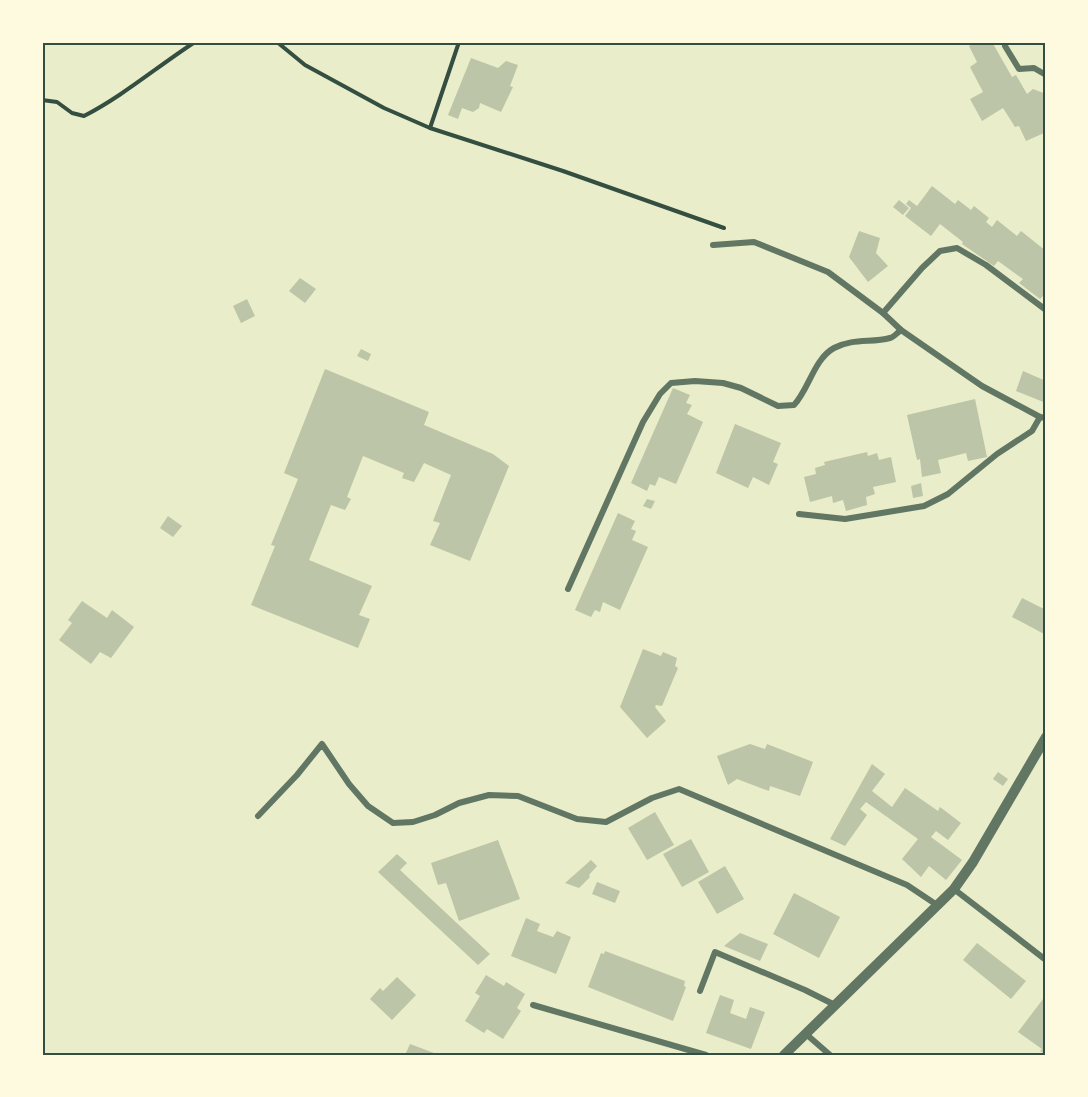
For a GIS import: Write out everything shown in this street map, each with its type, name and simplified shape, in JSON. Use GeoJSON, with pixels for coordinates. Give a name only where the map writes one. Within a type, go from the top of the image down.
{"type":"FeatureCollection","features":[{"type":"Feature","properties":{"kind":"street"},"geometry":{"type":"LineString","coordinates":[[1005,46],[1019,69],[1035,68],[1046,75]]}},
{"type":"Feature","properties":{"kind":"street"},"geometry":{"type":"LineString","coordinates":[[713,245],[754,242],[828,272],[883,313],[901,330],[982,386],[1043,417],[1032,431],[997,454],[948,494],[924,506],[845,519],[799,514]]}},
{"type":"Feature","properties":{"kind":"street"},"geometry":{"type":"LineString","coordinates":[[883,313],[940,251],[957,248],[986,266],[1046,310]]}},
{"type":"Feature","properties":{"kind":"street"},"geometry":{"type":"LineString","coordinates":[[568,590],[643,422],[660,394],[671,383],[723,382],[778,406],[794,405],[801,398],[822,360],[833,349],[852,342],[892,338],[901,330]]}},
{"type":"Feature","properties":{"kind":"street"},"geometry":{"type":"LineString","coordinates":[[784,1055],[954,889],[984,844],[1046,737]]}},
{"type":"Feature","properties":{"kind":"street"},"geometry":{"type":"LineString","coordinates":[[258,816],[297,775],[322,744],[349,784],[368,806],[393,823],[413,822],[435,815],[459,803],[489,795],[518,796],[577,819],[606,822],[652,798],[679,789],[907,885],[937,905]]}},
{"type":"Feature","properties":{"kind":"street"},"geometry":{"type":"LineString","coordinates":[[954,889],[1046,960]]}},
{"type":"Feature","properties":{"kind":"street"},"geometry":{"type":"LineString","coordinates":[[700,990],[715,952],[836,1005]]}},
{"type":"Feature","properties":{"kind":"street"},"geometry":{"type":"LineString","coordinates":[[533,1005],[706,1055]]}},
{"type":"Feature","properties":{"kind":"street"},"geometry":{"type":"LineString","coordinates":[[806,1034],[830,1055]]}},
{"type":"Feature","properties":{"kind":"path"},"geometry":{"type":"LineString","coordinates":[[42,100],[57,102],[72,113],[84,116],[105,105],[195,42]]}},
{"type":"Feature","properties":{"kind":"path"},"geometry":{"type":"LineString","coordinates":[[277,42],[305,65],[384,108],[430,128],[723,227],[754,242]]}},
{"type":"Feature","properties":{"kind":"path"},"geometry":{"type":"LineString","coordinates":[[430,128],[459,42]]}},
{"type":"Feature","properties":{"kind":"building"},"geometry":{"type":"Polygon","coordinates":[[[977,42],[992,42],[1012,77],[1016,75],[1027,94],[1033,89],[1046,94],[1046,133],[1026,141],[1019,126],[1015,127],[1003,108],[982,121],[970,99],[983,92],[970,67],[977,62],[969,46],[977,42]]]}},
{"type":"Feature","properties":{"kind":"building"},"geometry":{"type":"Polygon","coordinates":[[[471,58],[498,68],[506,61],[518,65],[510,86],[513,87],[501,112],[480,103],[479,108],[473,112],[462,108],[458,119],[448,115],[471,58]]]}},
{"type":"Feature","properties":{"kind":"building"},"geometry":{"type":"Polygon","coordinates":[[[932,186],[955,204],[958,200],[971,210],[974,206],[989,218],[986,222],[992,227],[997,220],[1017,236],[1021,231],[1046,251],[1046,298],[1043,296],[1040,299],[1019,283],[1023,279],[998,261],[994,266],[962,244],[963,242],[940,224],[931,236],[905,216],[911,208],[906,204],[909,200],[917,206],[932,186]]]}},
{"type":"Feature","properties":{"kind":"building"},"geometry":{"type":"Polygon","coordinates":[[[899,200],[909,208],[903,215],[893,207],[899,200]]]}},
{"type":"Feature","properties":{"kind":"building"},"geometry":{"type":"Polygon","coordinates":[[[859,231],[880,238],[876,253],[888,266],[868,282],[849,257],[859,231]]]}},
{"type":"Feature","properties":{"kind":"building"},"geometry":{"type":"Polygon","coordinates":[[[300,278],[316,289],[305,303],[289,291],[300,278]]]}},
{"type":"Feature","properties":{"kind":"building"},"geometry":{"type":"Polygon","coordinates":[[[247,299],[255,316],[241,323],[233,306],[247,299]]]}},
{"type":"Feature","properties":{"kind":"building"},"geometry":{"type":"Polygon","coordinates":[[[361,349],[371,354],[368,361],[357,356],[361,349]]]}},
{"type":"Feature","properties":{"kind":"building"},"geometry":{"type":"Polygon","coordinates":[[[325,369],[429,412],[424,425],[493,454],[509,466],[470,561],[430,545],[440,523],[433,521],[451,475],[424,463],[414,482],[402,478],[404,473],[363,456],[347,497],[351,499],[345,510],[331,505],[309,560],[372,586],[359,615],[370,619],[358,648],[251,605],[275,546],[271,545],[298,479],[284,473],[325,369]]]}},
{"type":"Feature","properties":{"kind":"building"},"geometry":{"type":"Polygon","coordinates":[[[1023,371],[1046,381],[1046,403],[1016,391],[1023,371]]]}},
{"type":"Feature","properties":{"kind":"building"},"geometry":{"type":"Polygon","coordinates":[[[673,388],[690,395],[686,403],[692,405],[687,414],[703,422],[676,484],[659,477],[655,486],[650,484],[647,491],[631,483],[673,388]]]}},
{"type":"Feature","properties":{"kind":"building"},"geometry":{"type":"Polygon","coordinates":[[[975,399],[987,457],[968,461],[966,453],[938,460],[941,473],[922,477],[920,459],[917,460],[907,415],[975,399]]]}},
{"type":"Feature","properties":{"kind":"building"},"geometry":{"type":"Polygon","coordinates":[[[735,424],[781,443],[773,462],[778,464],[769,485],[753,477],[748,488],[716,473],[735,424]]]}},
{"type":"Feature","properties":{"kind":"building"},"geometry":{"type":"Polygon","coordinates":[[[867,452],[868,456],[877,453],[879,460],[891,457],[896,482],[873,487],[875,494],[866,497],[867,505],[846,511],[843,500],[833,503],[832,496],[810,502],[804,477],[816,474],[815,468],[825,465],[824,462],[867,452]]]}},
{"type":"Feature","properties":{"kind":"building"},"geometry":{"type":"Polygon","coordinates":[[[921,483],[923,496],[913,498],[911,486],[921,483]]]}},
{"type":"Feature","properties":{"kind":"building"},"geometry":{"type":"Polygon","coordinates":[[[647,499],[655,501],[651,509],[643,506],[647,499]]]}},
{"type":"Feature","properties":{"kind":"building"},"geometry":{"type":"Polygon","coordinates":[[[618,513],[635,521],[631,529],[636,531],[632,540],[648,547],[620,610],[603,602],[600,612],[595,610],[591,617],[575,610],[618,513]]]}},
{"type":"Feature","properties":{"kind":"building"},"geometry":{"type":"Polygon","coordinates":[[[168,516],[182,526],[173,537],[160,528],[168,516]]]}},
{"type":"Feature","properties":{"kind":"building"},"geometry":{"type":"Polygon","coordinates":[[[1022,598],[1046,610],[1046,635],[1012,617],[1022,598]]]}},
{"type":"Feature","properties":{"kind":"building"},"geometry":{"type":"Polygon","coordinates":[[[82,601],[107,618],[112,610],[134,627],[111,658],[100,652],[91,664],[59,640],[72,623],[68,620],[82,601]]]}},
{"type":"Feature","properties":{"kind":"building"},"geometry":{"type":"Polygon","coordinates":[[[643,649],[661,656],[663,652],[677,658],[675,666],[678,668],[662,706],[656,705],[655,707],[666,721],[647,738],[620,707],[643,649]]]}},
{"type":"Feature","properties":{"kind":"building"},"geometry":{"type":"Polygon","coordinates":[[[750,744],[765,749],[767,744],[813,762],[800,796],[770,786],[769,791],[737,779],[728,785],[717,756],[750,744]]]}},
{"type":"Feature","properties":{"kind":"building"},"geometry":{"type":"Polygon","coordinates":[[[872,764],[885,774],[872,791],[892,807],[905,788],[938,811],[940,807],[961,823],[948,840],[936,831],[931,837],[962,860],[946,880],[929,866],[921,877],[902,859],[918,839],[866,802],[860,809],[867,815],[845,846],[830,839],[872,764]]]}},
{"type":"Feature","properties":{"kind":"building"},"geometry":{"type":"Polygon","coordinates":[[[998,772],[1008,779],[1003,786],[993,779],[998,772]]]}},
{"type":"Feature","properties":{"kind":"building"},"geometry":{"type":"Polygon","coordinates":[[[655,812],[674,845],[647,860],[628,828],[655,812]]]}},
{"type":"Feature","properties":{"kind":"building"},"geometry":{"type":"Polygon","coordinates":[[[691,839],[709,872],[682,887],[663,854],[691,839]]]}},
{"type":"Feature","properties":{"kind":"building"},"geometry":{"type":"Polygon","coordinates":[[[498,840],[520,899],[459,921],[446,883],[438,885],[431,863],[498,840]]]}},
{"type":"Feature","properties":{"kind":"building"},"geometry":{"type":"Polygon","coordinates":[[[397,854],[407,863],[400,870],[490,954],[478,965],[378,872],[397,854]]]}},
{"type":"Feature","properties":{"kind":"building"},"geometry":{"type":"Polygon","coordinates":[[[591,860],[597,866],[579,888],[565,883],[591,860]]]}},
{"type":"Feature","properties":{"kind":"building"},"geometry":{"type":"Polygon","coordinates":[[[725,866],[744,899],[717,914],[698,882],[725,866]]]}},
{"type":"Feature","properties":{"kind":"building"},"geometry":{"type":"Polygon","coordinates":[[[597,882],[620,891],[615,903],[592,894],[597,882]]]}},
{"type":"Feature","properties":{"kind":"building"},"geometry":{"type":"Polygon","coordinates":[[[794,893],[840,917],[819,958],[773,934],[794,893]]]}},
{"type":"Feature","properties":{"kind":"building"},"geometry":{"type":"Polygon","coordinates":[[[526,918],[540,924],[537,931],[553,937],[557,931],[571,937],[556,974],[511,956],[526,918]]]}},
{"type":"Feature","properties":{"kind":"building"},"geometry":{"type":"Polygon","coordinates":[[[740,933],[768,944],[760,961],[724,946],[740,933]]]}},
{"type":"Feature","properties":{"kind":"building"},"geometry":{"type":"Polygon","coordinates":[[[977,943],[1026,981],[1011,999],[963,960],[977,943]]]}},
{"type":"Feature","properties":{"kind":"building"},"geometry":{"type":"Polygon","coordinates":[[[605,951],[685,981],[684,986],[686,987],[673,1021],[588,987],[601,953],[604,954],[605,951]]]}},
{"type":"Feature","properties":{"kind":"building"},"geometry":{"type":"Polygon","coordinates":[[[486,975],[504,986],[506,982],[525,994],[517,1008],[521,1011],[503,1039],[487,1029],[484,1033],[465,1021],[480,996],[475,993],[486,975]]]}},
{"type":"Feature","properties":{"kind":"building"},"geometry":{"type":"Polygon","coordinates":[[[397,977],[416,995],[392,1020],[370,999],[380,988],[383,991],[397,977]]]}},
{"type":"Feature","properties":{"kind":"building"},"geometry":{"type":"Polygon","coordinates":[[[720,995],[734,1000],[730,1013],[746,1019],[750,1007],[765,1012],[751,1049],[706,1033],[720,995]]]}},
{"type":"Feature","properties":{"kind":"building"},"geometry":{"type":"Polygon","coordinates":[[[1043,999],[1046,1001],[1046,1055],[1040,1051],[1042,1049],[1018,1032],[1043,999]]]}},
{"type":"Feature","properties":{"kind":"building"},"geometry":{"type":"Polygon","coordinates":[[[410,1044],[434,1053],[433,1055],[405,1055],[410,1044]]]}}]}
